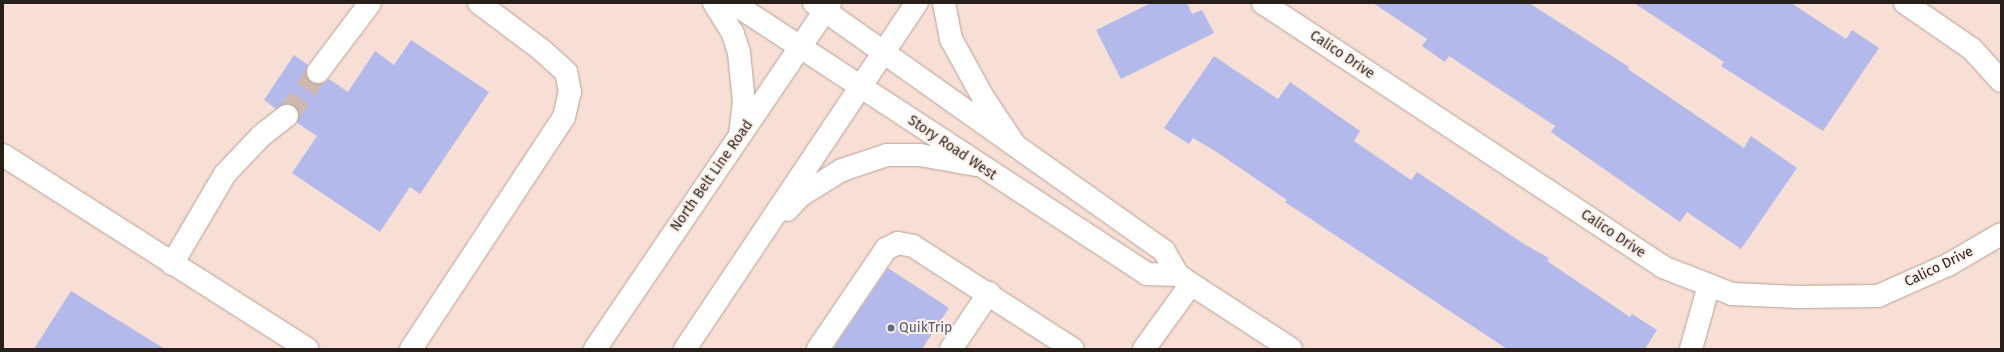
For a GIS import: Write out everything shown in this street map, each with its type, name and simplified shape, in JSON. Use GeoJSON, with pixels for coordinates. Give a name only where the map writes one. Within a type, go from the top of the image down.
{"type":"FeatureCollection","features":[{"type":"Feature","properties":{"kind":"street"},"geometry":{"type":"LineString","coordinates":[[318,72],[370,3]]}},
{"type":"Feature","properties":{"kind":"street"},"geometry":{"type":"LineString","coordinates":[[411,349],[564,117],[570,92],[566,72],[543,51],[479,3]]}},
{"type":"Feature","properties":{"kind":"street"},"geometry":{"type":"LineString","coordinates":[[714,3],[733,34],[739,52],[744,102],[740,136]]}},
{"type":"Feature","properties":{"kind":"street","name":"Story Road West"},"geometry":{"type":"LineString","coordinates":[[733,3],[977,165],[1147,274],[1185,279]]}},
{"type":"Feature","properties":{"kind":"street"},"geometry":{"type":"LineString","coordinates":[[686,349],[917,3]]}},
{"type":"Feature","properties":{"kind":"street"},"geometry":{"type":"LineString","coordinates":[[944,3],[951,39],[984,99],[1015,145]]}},
{"type":"Feature","properties":{"kind":"street","name":"Calico Drive"},"geometry":{"type":"LineString","coordinates":[[1264,3],[1663,268],[1732,294],[1798,297],[1878,296],[1948,266],[2001,234]]}},
{"type":"Feature","properties":{"kind":"street"},"geometry":{"type":"LineString","coordinates":[[1904,3],[1972,49],[2001,82]]}},
{"type":"Feature","properties":{"kind":"street"},"geometry":{"type":"LineString","coordinates":[[823,6],[884,52],[1164,252],[1185,279],[1281,346]]}},
{"type":"Feature","properties":{"kind":"street","name":"North Belt Line Road"},"geometry":{"type":"LineString","coordinates":[[595,349],[801,47],[823,6]]}},
{"type":"Feature","properties":{"kind":"street"},"geometry":{"type":"LineString","coordinates":[[172,264],[225,174],[261,136],[287,116]]}},
{"type":"Feature","properties":{"kind":"street"},"geometry":{"type":"LineString","coordinates":[[3,155],[307,349]]}},
{"type":"Feature","properties":{"kind":"street"},"geometry":{"type":"LineString","coordinates":[[758,240],[800,196],[842,170],[887,155],[920,155],[977,165]]}},
{"type":"Feature","properties":{"kind":"street"},"geometry":{"type":"LineString","coordinates":[[818,349],[886,248],[898,243],[913,246],[989,293],[1073,349]]}},
{"type":"Feature","properties":{"kind":"street"},"geometry":{"type":"LineString","coordinates":[[1144,349],[1185,279]]}},
{"type":"Feature","properties":{"kind":"street"},"geometry":{"type":"LineString","coordinates":[[1691,349],[1709,285]]}},
{"type":"Feature","properties":{"kind":"street"},"geometry":{"type":"LineString","coordinates":[[951,349],[989,293]]}},
{"type":"Feature","properties":{"kind":"building"},"geometry":{"type":"Polygon","coordinates":[[[1151,3],[1187,3],[1192,14],[1202,10],[1214,33],[1121,79],[1096,30],[1151,3]]]}},
{"type":"Feature","properties":{"kind":"building"},"geometry":{"type":"Polygon","coordinates":[[[1373,3],[1529,3],[1629,67],[1628,69],[1744,148],[1751,136],[1797,168],[1741,249],[1687,212],[1680,222],[1551,132],[1555,126],[1449,56],[1445,62],[1422,46],[1427,39],[1373,3]]]}},
{"type":"Feature","properties":{"kind":"building"},"geometry":{"type":"Polygon","coordinates":[[[1634,3],[1791,3],[1846,39],[1852,30],[1879,48],[1823,131],[1721,66],[1724,62],[1634,3]]]}},
{"type":"Feature","properties":{"kind":"building"},"geometry":{"type":"Polygon","coordinates":[[[411,40],[489,92],[420,194],[410,187],[380,232],[292,173],[317,136],[297,123],[299,114],[292,105],[285,104],[276,109],[264,100],[294,55],[308,65],[306,77],[311,82],[323,84],[329,79],[348,92],[375,51],[394,65],[411,40]]]}},
{"type":"Feature","properties":{"kind":"building"},"geometry":{"type":"Polygon","coordinates":[[[1214,56],[1278,99],[1290,82],[1360,131],[1354,141],[1411,180],[1417,172],[1524,244],[1549,258],[1547,261],[1630,317],[1632,314],[1657,330],[1645,349],[1507,349],[1285,202],[1287,200],[1215,151],[1193,138],[1189,144],[1164,128],[1214,56]]]}},
{"type":"Feature","properties":{"kind":"building","name":"QuikTrip"},"geometry":{"type":"Polygon","coordinates":[[[888,268],[949,308],[922,349],[833,349],[888,268]]]}},
{"type":"Feature","properties":{"kind":"building"},"geometry":{"type":"Polygon","coordinates":[[[71,291],[165,349],[34,349],[71,291]]]}},
{"type":"Feature","properties":{"kind":"tunnel"},"geometry":{"type":"LineString","coordinates":[[287,116],[318,72]]}},
{"type":"Feature","properties":{"kind":"place","name":"QuikTrip"},"geometry":{"type":"Point","coordinates":[891,328]}}]}
